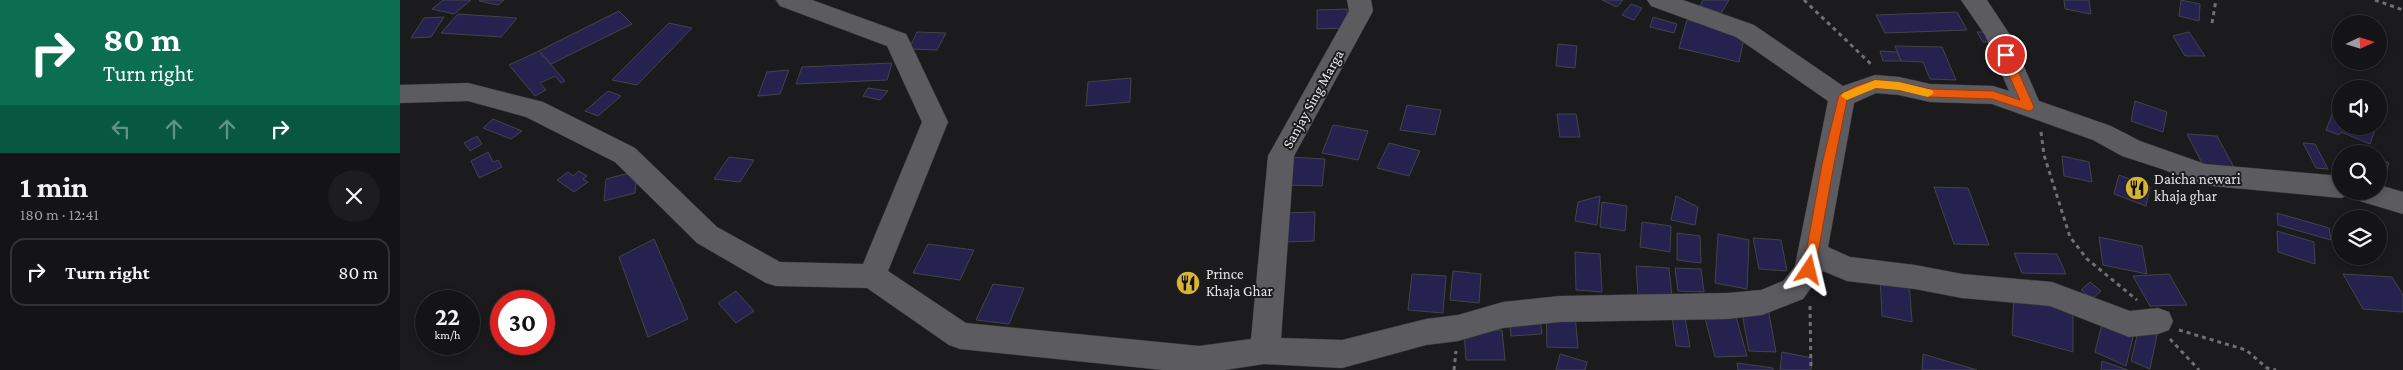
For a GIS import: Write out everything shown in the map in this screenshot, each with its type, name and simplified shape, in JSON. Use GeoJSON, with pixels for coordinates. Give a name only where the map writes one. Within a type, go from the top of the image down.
{"type":"FeatureCollection","features":[{"type":"Feature","properties":{"kind":"street"},"geometry":{"type":"LineString","coordinates":[[788,0],[897,40],[935,122],[872,276]]}},
{"type":"Feature","properties":{"kind":"street","name":"Sanjay Sing Marga"},"geometry":{"type":"LineString","coordinates":[[1265,352],[1281,156],[1361,11],[1359,0]]}},
{"type":"Feature","properties":{"kind":"street"},"geometry":{"type":"LineString","coordinates":[[1659,0],[1745,30],[1842,98]]}},
{"type":"Feature","properties":{"kind":"street"},"geometry":{"type":"LineString","coordinates":[[1974,0],[1980,6],[1993,28],[2029,107]]}},
{"type":"Feature","properties":{"kind":"street"},"geometry":{"type":"LineString","coordinates":[[1842,98],[1875,84],[1892,85],[1930,93],[1993,95],[2102,133],[2131,149],[2171,161],[2202,174],[2332,186]]}},
{"type":"Feature","properties":{"kind":"street"},"geometry":{"type":"LineString","coordinates":[[400,94],[468,92],[534,109],[625,155],[707,235],[776,274],[872,276],[960,336],[1200,365],[1265,352],[1342,354],[1426,332],[1458,328],[1503,314],[1560,309],[1727,306],[1762,302],[1793,290],[1811,262],[1842,98]]}},
{"type":"Feature","properties":{"kind":"street"},"geometry":{"type":"LineString","coordinates":[[2387,198],[2403,203]]}},
{"type":"Feature","properties":{"kind":"street"},"geometry":{"type":"LineString","coordinates":[[1811,262],[1962,286],[2052,294],[2130,324],[2158,321]]}},
{"type":"Feature","properties":{"kind":"path"},"geometry":{"type":"LineString","coordinates":[[1804,0],[1892,85]]}},
{"type":"Feature","properties":{"kind":"path"},"geometry":{"type":"LineString","coordinates":[[2212,23],[2216,0]]}},
{"type":"Feature","properties":{"kind":"path"},"geometry":{"type":"LineString","coordinates":[[2375,0],[2403,10]]}},
{"type":"Feature","properties":{"kind":"path"},"geometry":{"type":"LineString","coordinates":[[2029,107],[2042,134],[2044,155],[2070,237],[2087,259],[2138,301],[2158,321],[2167,337],[2199,370]]}},
{"type":"Feature","properties":{"kind":"path"},"geometry":{"type":"LineString","coordinates":[[1811,262],[1812,370]]}},
{"type":"Feature","properties":{"kind":"path"},"geometry":{"type":"LineString","coordinates":[[2158,321],[2246,350],[2266,368],[2276,370]]}},
{"type":"Feature","properties":{"kind":"building"},"geometry":{"type":"Polygon","coordinates":[[[443,0],[471,0],[454,14],[432,9],[443,0]]]}},
{"type":"Feature","properties":{"kind":"building"},"geometry":{"type":"Polygon","coordinates":[[[504,0],[498,5],[479,1],[504,0]]]}},
{"type":"Feature","properties":{"kind":"building"},"geometry":{"type":"Polygon","coordinates":[[[1602,0],[1623,0],[1617,7],[1602,0]]]}},
{"type":"Feature","properties":{"kind":"building"},"geometry":{"type":"Polygon","coordinates":[[[1703,0],[1729,0],[1721,13],[1700,6],[1703,0]]]}},
{"type":"Feature","properties":{"kind":"building"},"geometry":{"type":"Polygon","coordinates":[[[2064,0],[2089,0],[2091,14],[2065,9],[2064,0]]]}},
{"type":"Feature","properties":{"kind":"building"},"geometry":{"type":"Polygon","coordinates":[[[2181,0],[2200,4],[2199,21],[2179,16],[2181,0]]]}},
{"type":"Feature","properties":{"kind":"building"},"geometry":{"type":"Polygon","coordinates":[[[1631,4],[1642,8],[1634,20],[1622,15],[1631,4]]]}},
{"type":"Feature","properties":{"kind":"building"},"geometry":{"type":"Polygon","coordinates":[[[1347,9],[1348,28],[1317,29],[1317,10],[1347,9]]]}},
{"type":"Feature","properties":{"kind":"building"},"geometry":{"type":"Polygon","coordinates":[[[619,11],[632,24],[551,64],[539,51],[619,11]]]}},
{"type":"Feature","properties":{"kind":"building"},"geometry":{"type":"Polygon","coordinates":[[[1957,12],[1967,30],[1885,33],[1876,15],[1957,12]]]}},
{"type":"Feature","properties":{"kind":"building"},"geometry":{"type":"Polygon","coordinates":[[[458,14],[517,18],[501,37],[441,33],[458,14]]]}},
{"type":"Feature","properties":{"kind":"building"},"geometry":{"type":"Polygon","coordinates":[[[444,17],[431,37],[411,38],[424,18],[444,17]]]}},
{"type":"Feature","properties":{"kind":"building"},"geometry":{"type":"Polygon","coordinates":[[[1653,17],[1677,24],[1674,33],[1650,27],[1653,17]]]}},
{"type":"Feature","properties":{"kind":"building"},"geometry":{"type":"Polygon","coordinates":[[[1687,20],[1745,34],[1739,62],[1679,48],[1687,20]]]}},
{"type":"Feature","properties":{"kind":"building"},"geometry":{"type":"Polygon","coordinates":[[[669,23],[692,28],[637,85],[612,80],[669,23]]]}},
{"type":"Feature","properties":{"kind":"building"},"geometry":{"type":"Polygon","coordinates":[[[917,32],[946,33],[937,50],[909,49],[917,32]]]}},
{"type":"Feature","properties":{"kind":"building"},"geometry":{"type":"Polygon","coordinates":[[[1977,32],[1990,32],[1995,42],[1983,42],[1977,32]]]}},
{"type":"Feature","properties":{"kind":"building"},"geometry":{"type":"Polygon","coordinates":[[[2189,32],[2205,56],[2185,56],[2173,36],[2189,32]]]}},
{"type":"Feature","properties":{"kind":"building"},"geometry":{"type":"Polygon","coordinates":[[[1558,44],[1577,46],[1575,68],[1556,66],[1558,44]]]}},
{"type":"Feature","properties":{"kind":"building"},"geometry":{"type":"Polygon","coordinates":[[[1895,46],[1942,47],[1956,80],[1930,79],[1923,62],[1901,61],[1895,46]]]}},
{"type":"Feature","properties":{"kind":"building"},"geometry":{"type":"Polygon","coordinates":[[[539,51],[565,81],[561,83],[555,76],[540,83],[546,90],[535,96],[509,65],[539,51]]]}},
{"type":"Feature","properties":{"kind":"building"},"geometry":{"type":"Polygon","coordinates":[[[1880,51],[1897,52],[1901,61],[1883,61],[1880,51]]]}},
{"type":"Feature","properties":{"kind":"building"},"geometry":{"type":"Polygon","coordinates":[[[892,63],[887,80],[796,84],[802,67],[892,63]]]}},
{"type":"Feature","properties":{"kind":"building"},"geometry":{"type":"Polygon","coordinates":[[[789,70],[780,94],[758,96],[767,72],[789,70]]]}},
{"type":"Feature","properties":{"kind":"building"},"geometry":{"type":"Polygon","coordinates":[[[1131,78],[1130,102],[1086,106],[1088,82],[1131,78]]]}},
{"type":"Feature","properties":{"kind":"building"},"geometry":{"type":"Polygon","coordinates":[[[868,88],[888,91],[880,100],[863,96],[868,88]]]}},
{"type":"Feature","properties":{"kind":"building"},"geometry":{"type":"Polygon","coordinates":[[[608,91],[621,96],[598,116],[585,111],[608,91]]]}},
{"type":"Feature","properties":{"kind":"building"},"geometry":{"type":"Polygon","coordinates":[[[2135,101],[2167,112],[2163,132],[2131,121],[2135,101]]]}},
{"type":"Feature","properties":{"kind":"building"},"geometry":{"type":"Polygon","coordinates":[[[1407,105],[1441,110],[1435,135],[1400,130],[1407,105]]]}},
{"type":"Feature","properties":{"kind":"building"},"geometry":{"type":"Polygon","coordinates":[[[1557,114],[1576,114],[1580,137],[1560,137],[1557,114]]]}},
{"type":"Feature","properties":{"kind":"building"},"geometry":{"type":"Polygon","coordinates":[[[2332,115],[2332,132],[2326,130],[2332,115]]]}},
{"type":"Feature","properties":{"kind":"building"},"geometry":{"type":"Polygon","coordinates":[[[493,119],[522,131],[511,139],[483,128],[493,119]]]}},
{"type":"Feature","properties":{"kind":"building"},"geometry":{"type":"Polygon","coordinates":[[[1333,125],[1368,131],[1358,160],[1322,153],[1333,125]]]}},
{"type":"Feature","properties":{"kind":"building"},"geometry":{"type":"Polygon","coordinates":[[[2187,134],[2217,136],[2235,169],[2204,167],[2187,134]]]}},
{"type":"Feature","properties":{"kind":"building"},"geometry":{"type":"Polygon","coordinates":[[[2348,135],[2373,135],[2370,144],[2348,135]]]}},
{"type":"Feature","properties":{"kind":"building"},"geometry":{"type":"Polygon","coordinates":[[[477,136],[482,144],[470,151],[464,143],[477,136]]]}},
{"type":"Feature","properties":{"kind":"building"},"geometry":{"type":"Polygon","coordinates":[[[1389,143],[1420,151],[1409,176],[1377,168],[1389,143]]]}},
{"type":"Feature","properties":{"kind":"building"},"geometry":{"type":"Polygon","coordinates":[[[2303,143],[2315,144],[2328,169],[2316,168],[2303,143]]]}},
{"type":"Feature","properties":{"kind":"building"},"geometry":{"type":"Polygon","coordinates":[[[488,152],[493,162],[498,160],[502,167],[479,178],[471,161],[488,152]]]}},
{"type":"Feature","properties":{"kind":"building"},"geometry":{"type":"Polygon","coordinates":[[[2062,156],[2089,162],[2092,182],[2064,176],[2062,156]]]}},
{"type":"Feature","properties":{"kind":"building"},"geometry":{"type":"Polygon","coordinates":[[[729,157],[754,160],[740,182],[714,179],[729,157]]]}},
{"type":"Feature","properties":{"kind":"building"},"geometry":{"type":"Polygon","coordinates":[[[1290,157],[1325,159],[1322,186],[1286,185],[1290,157]]]}},
{"type":"Feature","properties":{"kind":"building"},"geometry":{"type":"Polygon","coordinates":[[[579,171],[587,176],[583,179],[588,182],[574,192],[557,180],[568,172],[573,176],[579,171]]]}},
{"type":"Feature","properties":{"kind":"building"},"geometry":{"type":"Polygon","coordinates":[[[637,171],[635,193],[604,201],[606,179],[637,171]]]}},
{"type":"Feature","properties":{"kind":"building"},"geometry":{"type":"Polygon","coordinates":[[[2119,175],[2150,187],[2146,206],[2114,194],[2119,175]]]}},
{"type":"Feature","properties":{"kind":"building"},"geometry":{"type":"Polygon","coordinates":[[[1934,187],[1968,188],[1989,245],[1954,244],[1934,187]]]}},
{"type":"Feature","properties":{"kind":"building"},"geometry":{"type":"Polygon","coordinates":[[[1600,196],[1597,225],[1575,221],[1578,202],[1600,196]]]}},
{"type":"Feature","properties":{"kind":"building"},"geometry":{"type":"Polygon","coordinates":[[[1676,196],[1698,207],[1695,225],[1671,220],[1676,196]]]}},
{"type":"Feature","properties":{"kind":"building"},"geometry":{"type":"Polygon","coordinates":[[[1602,202],[1627,206],[1625,231],[1600,227],[1602,202]]]}},
{"type":"Feature","properties":{"kind":"building"},"geometry":{"type":"Polygon","coordinates":[[[1315,212],[1314,241],[1284,242],[1285,213],[1315,212]]]}},
{"type":"Feature","properties":{"kind":"building"},"geometry":{"type":"Polygon","coordinates":[[[2277,213],[2329,228],[2331,240],[2278,225],[2277,213]]]}},
{"type":"Feature","properties":{"kind":"building"},"geometry":{"type":"Polygon","coordinates":[[[1642,222],[1671,226],[1670,252],[1640,247],[1642,222]]]}},
{"type":"Feature","properties":{"kind":"building"},"geometry":{"type":"Polygon","coordinates":[[[2277,231],[2314,242],[2315,264],[2278,252],[2277,231]]]}},
{"type":"Feature","properties":{"kind":"building"},"geometry":{"type":"Polygon","coordinates":[[[1677,233],[1700,236],[1701,263],[1677,260],[1677,233]]]}},
{"type":"Feature","properties":{"kind":"building"},"geometry":{"type":"Polygon","coordinates":[[[1718,234],[1749,240],[1747,289],[1715,283],[1718,234]]]}},
{"type":"Feature","properties":{"kind":"building"},"geometry":{"type":"Polygon","coordinates":[[[2099,237],[2142,246],[2147,274],[2103,265],[2099,237]]]}},
{"type":"Feature","properties":{"kind":"building"},"geometry":{"type":"Polygon","coordinates":[[[1753,238],[1781,240],[1787,271],[1759,269],[1753,238]]]}},
{"type":"Feature","properties":{"kind":"building"},"geometry":{"type":"Polygon","coordinates":[[[654,239],[688,319],[648,337],[619,257],[654,239]]]}},
{"type":"Feature","properties":{"kind":"building"},"geometry":{"type":"Polygon","coordinates":[[[928,244],[974,250],[960,280],[913,273],[928,244]]]}},
{"type":"Feature","properties":{"kind":"building"},"geometry":{"type":"Polygon","coordinates":[[[1575,252],[1600,254],[1602,292],[1576,290],[1575,252]]]}},
{"type":"Feature","properties":{"kind":"building"},"geometry":{"type":"Polygon","coordinates":[[[2014,253],[2057,254],[2066,274],[2022,273],[2014,253]]]}},
{"type":"Feature","properties":{"kind":"building"},"geometry":{"type":"Polygon","coordinates":[[[1636,266],[1669,268],[1672,297],[1638,295],[1636,266]]]}},
{"type":"Feature","properties":{"kind":"building"},"geometry":{"type":"Polygon","coordinates":[[[1675,268],[1701,269],[1704,292],[1678,291],[1675,268]]]}},
{"type":"Feature","properties":{"kind":"building"},"geometry":{"type":"Polygon","coordinates":[[[1453,271],[1481,274],[1479,303],[1450,300],[1453,271]]]}},
{"type":"Feature","properties":{"kind":"building"},"geometry":{"type":"Polygon","coordinates":[[[1412,274],[1446,276],[1443,313],[1408,310],[1412,274]]]}},
{"type":"Feature","properties":{"kind":"building"},"geometry":{"type":"Polygon","coordinates":[[[2169,274],[2187,305],[2150,306],[2133,276],[2169,274]]]}},
{"type":"Feature","properties":{"kind":"building"},"geometry":{"type":"Polygon","coordinates":[[[2343,274],[2392,277],[2403,295],[2403,312],[2363,309],[2343,274]]]}},
{"type":"Feature","properties":{"kind":"building"},"geometry":{"type":"Polygon","coordinates":[[[1880,275],[1909,280],[1912,322],[1882,316],[1880,275]]]}},
{"type":"Feature","properties":{"kind":"building"},"geometry":{"type":"Polygon","coordinates":[[[2090,282],[2101,291],[2092,299],[2081,290],[2090,282]]]}},
{"type":"Feature","properties":{"kind":"building"},"geometry":{"type":"Polygon","coordinates":[[[993,284],[1024,288],[1009,324],[976,320],[993,284]]]}},
{"type":"Feature","properties":{"kind":"building"},"geometry":{"type":"Polygon","coordinates":[[[736,291],[754,311],[736,323],[718,303],[736,291]]]}},
{"type":"Feature","properties":{"kind":"building"},"geometry":{"type":"Polygon","coordinates":[[[2014,294],[2073,310],[2073,352],[2012,335],[2014,294]]]}},
{"type":"Feature","properties":{"kind":"building"},"geometry":{"type":"Polygon","coordinates":[[[1741,308],[1768,308],[1776,352],[1749,351],[1741,308]]]}},
{"type":"Feature","properties":{"kind":"building"},"geometry":{"type":"Polygon","coordinates":[[[1546,313],[1575,314],[1578,348],[1547,347],[1546,313]]]}},
{"type":"Feature","properties":{"kind":"building"},"geometry":{"type":"Polygon","coordinates":[[[1735,313],[1747,356],[1715,357],[1704,314],[1735,313]]]}},
{"type":"Feature","properties":{"kind":"building"},"geometry":{"type":"Polygon","coordinates":[[[1672,317],[1685,317],[1690,347],[1676,346],[1672,317]]]}},
{"type":"Feature","properties":{"kind":"building"},"geometry":{"type":"Polygon","coordinates":[[[1540,319],[1542,334],[1511,336],[1509,320],[1540,319]]]}},
{"type":"Feature","properties":{"kind":"building"},"geometry":{"type":"Polygon","coordinates":[[[2102,324],[2133,337],[2126,366],[2095,352],[2102,324]]]}},
{"type":"Feature","properties":{"kind":"building"},"geometry":{"type":"Polygon","coordinates":[[[2139,327],[2157,335],[2150,369],[2131,361],[2139,327]]]}},
{"type":"Feature","properties":{"kind":"building"},"geometry":{"type":"Polygon","coordinates":[[[1502,330],[1505,360],[1466,360],[1464,331],[1502,330]]]}},
{"type":"Feature","properties":{"kind":"building"},"geometry":{"type":"Polygon","coordinates":[[[1782,352],[1812,358],[1811,370],[1780,370],[1782,352]]]}},
{"type":"Feature","properties":{"kind":"building"},"geometry":{"type":"Polygon","coordinates":[[[1560,354],[1587,362],[1585,370],[1556,370],[1560,354]]]}},
{"type":"Feature","properties":{"kind":"building"},"geometry":{"type":"Polygon","coordinates":[[[1923,354],[1977,370],[1922,370],[1923,354]]]}},
{"type":"Feature","properties":{"kind":"building"},"geometry":{"type":"Polygon","coordinates":[[[2102,361],[2128,370],[2101,370],[2102,361]]]}},
{"type":"Feature","properties":{"kind":"building"},"geometry":{"type":"Polygon","coordinates":[[[1737,363],[1773,368],[1773,370],[1738,370],[1737,363]]]}},
{"type":"Feature","properties":{"kind":"slow traffic"},"geometry":{"type":"LineString","coordinates":[[1847,96],[1875,84],[1899,86],[1928,93]]}},
{"type":"Feature","properties":{"kind":"place","name":"Daicha newari khaja ghar"},"geometry":{"type":"Point","coordinates":[2137,188]}},
{"type":"Feature","properties":{"kind":"place","name":"Prince Khaja Ghar"},"geometry":{"type":"Point","coordinates":[1188,283]}},
{"type":"Feature","properties":{"kind":"route"},"geometry":{"type":"LineString","coordinates":[[1809,270],[1842,98],[1875,84],[1958,96],[1993,95],[2029,107],[2006,55]]}}]}
